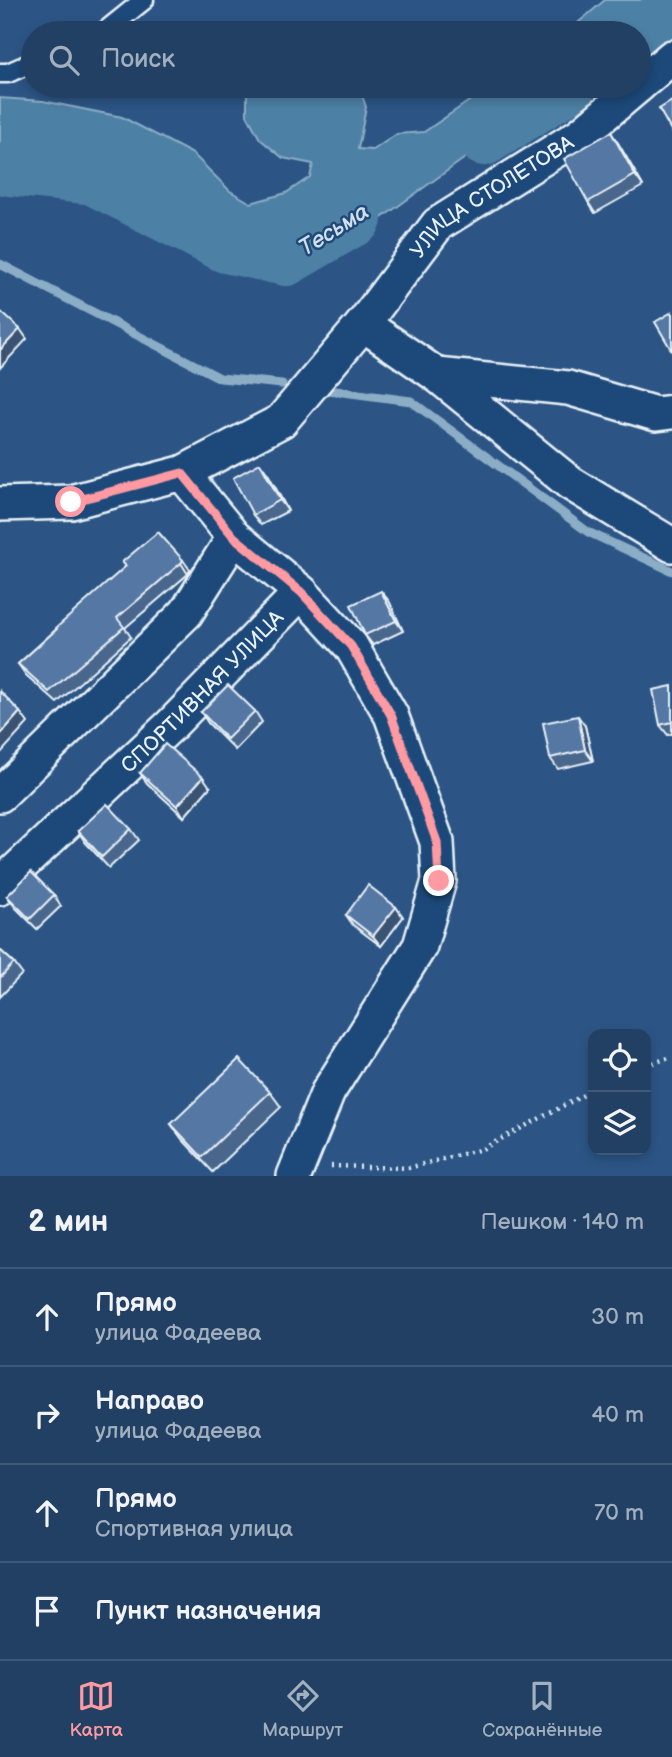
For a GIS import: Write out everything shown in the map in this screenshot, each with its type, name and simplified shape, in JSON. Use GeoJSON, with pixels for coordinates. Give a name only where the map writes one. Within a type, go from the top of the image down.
{"type":"FeatureCollection","features":[{"type":"Feature","properties":{"kind":"street","name":"УЛИЦА СТОЛЕТОВА"},"geometry":{"type":"LineString","coordinates":[[651,74],[672,57]]}},
{"type":"Feature","properties":{"kind":"street","name":"УЛИЦА СТОЛЕТОВА"},"geometry":{"type":"LineString","coordinates":[[0,504],[71,502],[182,473],[281,421],[363,324],[438,224],[580,135],[623,98]]}},
{"type":"Feature","properties":{"kind":"street"},"geometry":{"type":"LineString","coordinates":[[363,324],[437,375],[570,483],[672,545]]}},
{"type":"Feature","properties":{"kind":"street"},"geometry":{"type":"LineString","coordinates":[[437,375],[568,388],[656,414],[672,412]]}},
{"type":"Feature","properties":{"kind":"street"},"geometry":{"type":"LineString","coordinates":[[182,473],[234,537],[301,592]]}},
{"type":"Feature","properties":{"kind":"street"},"geometry":{"type":"LineString","coordinates":[[0,795],[186,613],[234,537]]}},
{"type":"Feature","properties":{"kind":"street","name":"СПОРТИВНАЯ УЛИЦА"},"geometry":{"type":"LineString","coordinates":[[0,888],[171,725],[301,592],[351,646],[391,715],[437,842],[439,881],[420,946],[328,1092],[297,1170]]}},
{"type":"Feature","properties":{"kind":"lane"},"geometry":{"type":"LineString","coordinates":[[118,21],[144,0]]}},
{"type":"Feature","properties":{"kind":"lane"},"geometry":{"type":"LineString","coordinates":[[0,73],[8,73],[21,67]]}},
{"type":"Feature","properties":{"kind":"path"},"geometry":{"type":"LineString","coordinates":[[651,1063],[672,1057]]}},
{"type":"Feature","properties":{"kind":"path"},"geometry":{"type":"LineString","coordinates":[[297,1170],[408,1168],[482,1149],[589,1092]]}},
{"type":"Feature","properties":{"kind":"water"},"geometry":{"type":"Polygon","coordinates":[[[605,0],[671,0],[644,21],[580,21],[605,0]]]}},
{"type":"Feature","properties":{"kind":"water"},"geometry":{"type":"Polygon","coordinates":[[[0,98],[43,101],[122,117],[193,154],[230,191],[251,203],[286,193],[310,177],[313,164],[283,158],[260,139],[247,115],[247,98],[363,98],[366,107],[358,149],[373,150],[397,134],[424,132],[474,98],[549,98],[344,245],[304,257],[242,246],[170,193],[97,162],[0,153],[0,98]]]}},
{"type":"Feature","properties":{"kind":"building"},"geometry":{"type":"Polygon","coordinates":[[[672,101],[672,132],[659,109],[672,101]]]}},
{"type":"Feature","properties":{"kind":"building"},"geometry":{"type":"Polygon","coordinates":[[[611,132],[635,175],[588,202],[564,159],[611,132]]]}},
{"type":"Feature","properties":{"kind":"building"},"geometry":{"type":"Polygon","coordinates":[[[0,311],[20,329],[0,350],[0,311]]]}},
{"type":"Feature","properties":{"kind":"building"},"geometry":{"type":"Polygon","coordinates":[[[672,312],[672,351],[655,322],[672,312]]]}},
{"type":"Feature","properties":{"kind":"building"},"geometry":{"type":"Polygon","coordinates":[[[260,463],[280,500],[253,515],[233,478],[260,463]]]}},
{"type":"Feature","properties":{"kind":"building"},"geometry":{"type":"Polygon","coordinates":[[[158,532],[183,560],[181,563],[117,618],[124,627],[49,692],[18,664],[126,566],[122,562],[158,532]]]}},
{"type":"Feature","properties":{"kind":"building"},"geometry":{"type":"Polygon","coordinates":[[[381,591],[396,621],[365,635],[351,605],[381,591]]]}},
{"type":"Feature","properties":{"kind":"building"},"geometry":{"type":"Polygon","coordinates":[[[228,685],[255,711],[227,739],[201,712],[228,685]]]}},
{"type":"Feature","properties":{"kind":"building"},"geometry":{"type":"Polygon","coordinates":[[[672,686],[672,722],[660,725],[653,690],[672,686]]]}},
{"type":"Feature","properties":{"kind":"building"},"geometry":{"type":"Polygon","coordinates":[[[0,691],[20,712],[0,735],[0,691]]]}},
{"type":"Feature","properties":{"kind":"building"},"geometry":{"type":"Polygon","coordinates":[[[578,716],[585,750],[550,758],[543,723],[578,716]]]}},
{"type":"Feature","properties":{"kind":"building"},"geometry":{"type":"Polygon","coordinates":[[[165,744],[203,777],[177,806],[140,773],[165,744]]]}},
{"type":"Feature","properties":{"kind":"building"},"geometry":{"type":"Polygon","coordinates":[[[107,804],[131,829],[102,857],[78,831],[107,804]]]}},
{"type":"Feature","properties":{"kind":"building"},"geometry":{"type":"Polygon","coordinates":[[[31,872],[54,895],[30,919],[7,896],[31,872]]]}},
{"type":"Feature","properties":{"kind":"building"},"geometry":{"type":"Polygon","coordinates":[[[368,885],[396,907],[373,936],[346,915],[368,885]]]}},
{"type":"Feature","properties":{"kind":"building"},"geometry":{"type":"Polygon","coordinates":[[[0,950],[14,963],[0,978],[0,950]]]}},
{"type":"Feature","properties":{"kind":"building"},"geometry":{"type":"Polygon","coordinates":[[[239,1059],[270,1092],[202,1157],[171,1124],[239,1059]]]}},
{"type":"Feature","properties":{"kind":"waterway","name":"Тесьма"},"geometry":{"type":"LineString","coordinates":[[651,26],[672,8]]}},
{"type":"Feature","properties":{"kind":"waterway","name":"Тесьма"},"geometry":{"type":"LineString","coordinates":[[484,140],[551,98]]}},
{"type":"Feature","properties":{"kind":"waterway","name":"Тесьма"},"geometry":{"type":"LineString","coordinates":[[0,169],[93,179],[226,247],[286,260],[356,219]]}},
{"type":"Feature","properties":{"kind":"waterway"},"geometry":{"type":"LineString","coordinates":[[0,264],[220,378],[282,384]]}},
{"type":"Feature","properties":{"kind":"waterway"},"geometry":{"type":"LineString","coordinates":[[328,390],[411,401],[588,532],[672,571]]}},
{"type":"Feature","properties":{"kind":"route"},"geometry":{"type":"LineString","coordinates":[[71,502],[182,473],[234,537],[301,592],[351,646],[391,715],[437,842],[439,881]]}}]}
